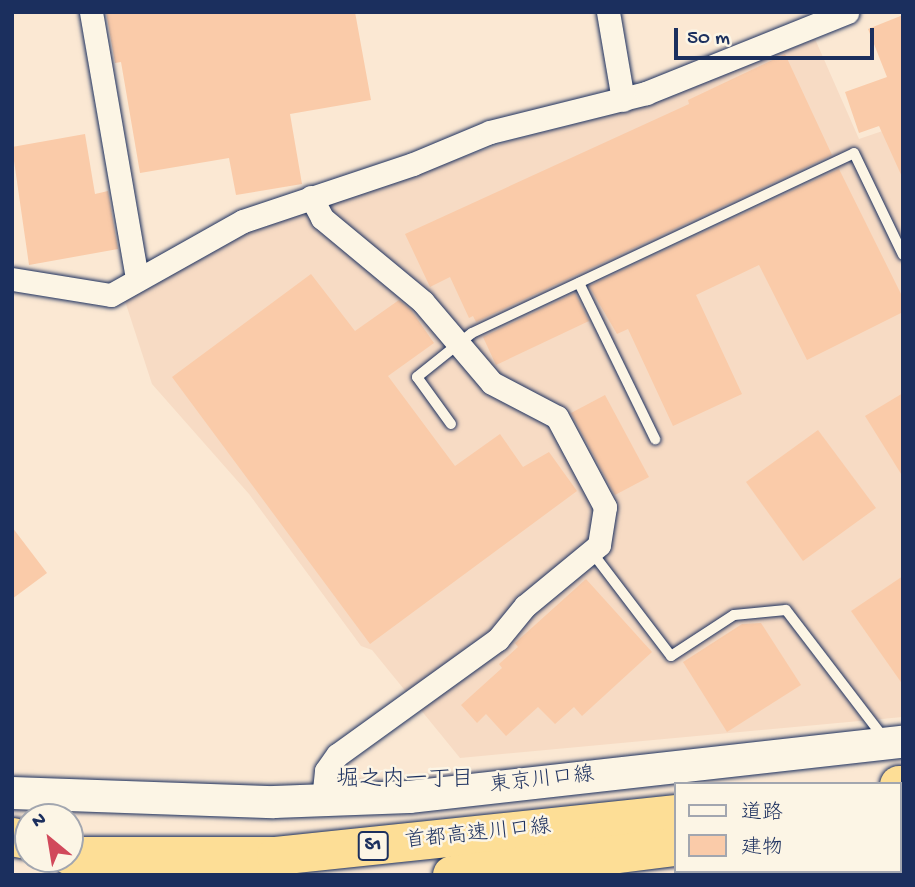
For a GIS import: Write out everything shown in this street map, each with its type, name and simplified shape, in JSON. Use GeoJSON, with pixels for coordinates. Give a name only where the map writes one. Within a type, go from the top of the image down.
{"type":"FeatureCollection","features":[{"type":"Feature","properties":{"kind":"highway","name":"首都高速川口線"},"geometry":{"type":"LineString","coordinates":[[84,856],[276,856],[674,814]]}},
{"type":"Feature","properties":{"kind":"highway"},"geometry":{"type":"LineString","coordinates":[[84,847],[158,858]]}},
{"type":"Feature","properties":{"kind":"highway","name":"首都高速川口線"},"geometry":{"type":"LineString","coordinates":[[452,875],[674,847]]}},
{"type":"Feature","properties":{"kind":"main road","name":"東京川口線"},"geometry":{"type":"LineString","coordinates":[[12,793],[133,800],[323,801],[408,797],[895,742]]}},
{"type":"Feature","properties":{"kind":"main road"},"geometry":{"type":"LineString","coordinates":[[251,875],[674,832]]}},
{"type":"Feature","properties":{"kind":"street"},"geometry":{"type":"LineString","coordinates":[[91,12],[137,279]]}},
{"type":"Feature","properties":{"kind":"street"},"geometry":{"type":"LineString","coordinates":[[608,12],[622,100]]}},
{"type":"Feature","properties":{"kind":"street"},"geometry":{"type":"LineString","coordinates":[[12,279],[111,295],[243,221],[413,164],[490,132],[622,100],[847,12]]}},
{"type":"Feature","properties":{"kind":"street"},"geometry":{"type":"LineString","coordinates":[[311,197],[322,218],[423,302],[492,383],[557,417],[606,507],[599,545],[525,606],[498,639],[337,755],[326,771],[323,801]]}},
{"type":"Feature","properties":{"kind":"lane"},"geometry":{"type":"LineString","coordinates":[[451,424],[417,377],[459,343],[854,153],[903,254]]}},
{"type":"Feature","properties":{"kind":"lane"},"geometry":{"type":"LineString","coordinates":[[579,283],[655,439]]}},
{"type":"Feature","properties":{"kind":"lane"},"geometry":{"type":"LineString","coordinates":[[591,551],[671,656],[734,615],[786,610],[895,742]]}},
{"type":"Feature","properties":{"kind":"shaded area"},"geometry":{"type":"Polygon","coordinates":[[[815,39],[859,139],[903,124],[903,717],[460,758],[372,650],[361,646],[249,494],[152,384],[125,301],[251,230],[510,141],[641,107],[815,39]]]}},
{"type":"Feature","properties":{"kind":"green space"},"geometry":{"type":"Polygon","coordinates":[[[903,852],[903,875],[694,875],[901,873],[903,852]]]}},
{"type":"Feature","properties":{"kind":"building"},"geometry":{"type":"Polygon","coordinates":[[[106,12],[355,12],[371,100],[290,114],[302,184],[236,195],[229,158],[140,173],[121,62],[115,63],[106,12]]]}},
{"type":"Feature","properties":{"kind":"building"},"geometry":{"type":"Polygon","coordinates":[[[903,15],[903,179],[879,126],[859,133],[845,92],[887,77],[868,29],[903,15]]]}},
{"type":"Feature","properties":{"kind":"building"},"geometry":{"type":"Polygon","coordinates":[[[785,54],[832,155],[476,322],[473,316],[469,318],[450,277],[430,287],[405,234],[689,104],[688,100],[785,54]]]}},
{"type":"Feature","properties":{"kind":"building"},"geometry":{"type":"Polygon","coordinates":[[[85,134],[95,194],[108,191],[118,249],[29,265],[12,147],[85,134]]]}},
{"type":"Feature","properties":{"kind":"building"},"geometry":{"type":"Polygon","coordinates":[[[839,169],[903,298],[903,312],[807,360],[759,265],[696,295],[742,394],[673,426],[628,329],[617,334],[589,286],[839,169]]]}},
{"type":"Feature","properties":{"kind":"building"},"geometry":{"type":"Polygon","coordinates":[[[311,274],[355,331],[399,300],[411,310],[434,343],[388,376],[455,466],[500,434],[523,467],[549,452],[577,491],[370,644],[172,377],[311,274]]]}},
{"type":"Feature","properties":{"kind":"building"},"geometry":{"type":"Polygon","coordinates":[[[575,293],[589,321],[496,365],[483,337],[575,293]]]}},
{"type":"Feature","properties":{"kind":"building"},"geometry":{"type":"Polygon","coordinates":[[[903,393],[903,477],[865,416],[903,393]]]}},
{"type":"Feature","properties":{"kind":"building"},"geometry":{"type":"Polygon","coordinates":[[[605,395],[649,477],[615,495],[571,413],[605,395]]]}},
{"type":"Feature","properties":{"kind":"building"},"geometry":{"type":"Polygon","coordinates":[[[818,430],[876,508],[803,561],[746,482],[818,430]]]}},
{"type":"Feature","properties":{"kind":"building"},"geometry":{"type":"Polygon","coordinates":[[[12,527],[47,573],[12,599],[12,527]]]}},
{"type":"Feature","properties":{"kind":"building"},"geometry":{"type":"Polygon","coordinates":[[[903,576],[903,685],[851,611],[903,576]]]}},
{"type":"Feature","properties":{"kind":"building"},"geometry":{"type":"Polygon","coordinates":[[[586,579],[652,652],[582,716],[574,707],[555,724],[538,707],[506,736],[486,714],[477,723],[461,705],[502,668],[499,664],[518,647],[515,643],[586,579]]]}},
{"type":"Feature","properties":{"kind":"building"},"geometry":{"type":"Polygon","coordinates":[[[761,623],[801,685],[727,732],[683,662],[742,624],[761,623]]]}},
{"type":"Feature","properties":{"kind":"district","name":"堀之内一丁目"},"geometry":{"type":"Point","coordinates":[405,781]}}]}
